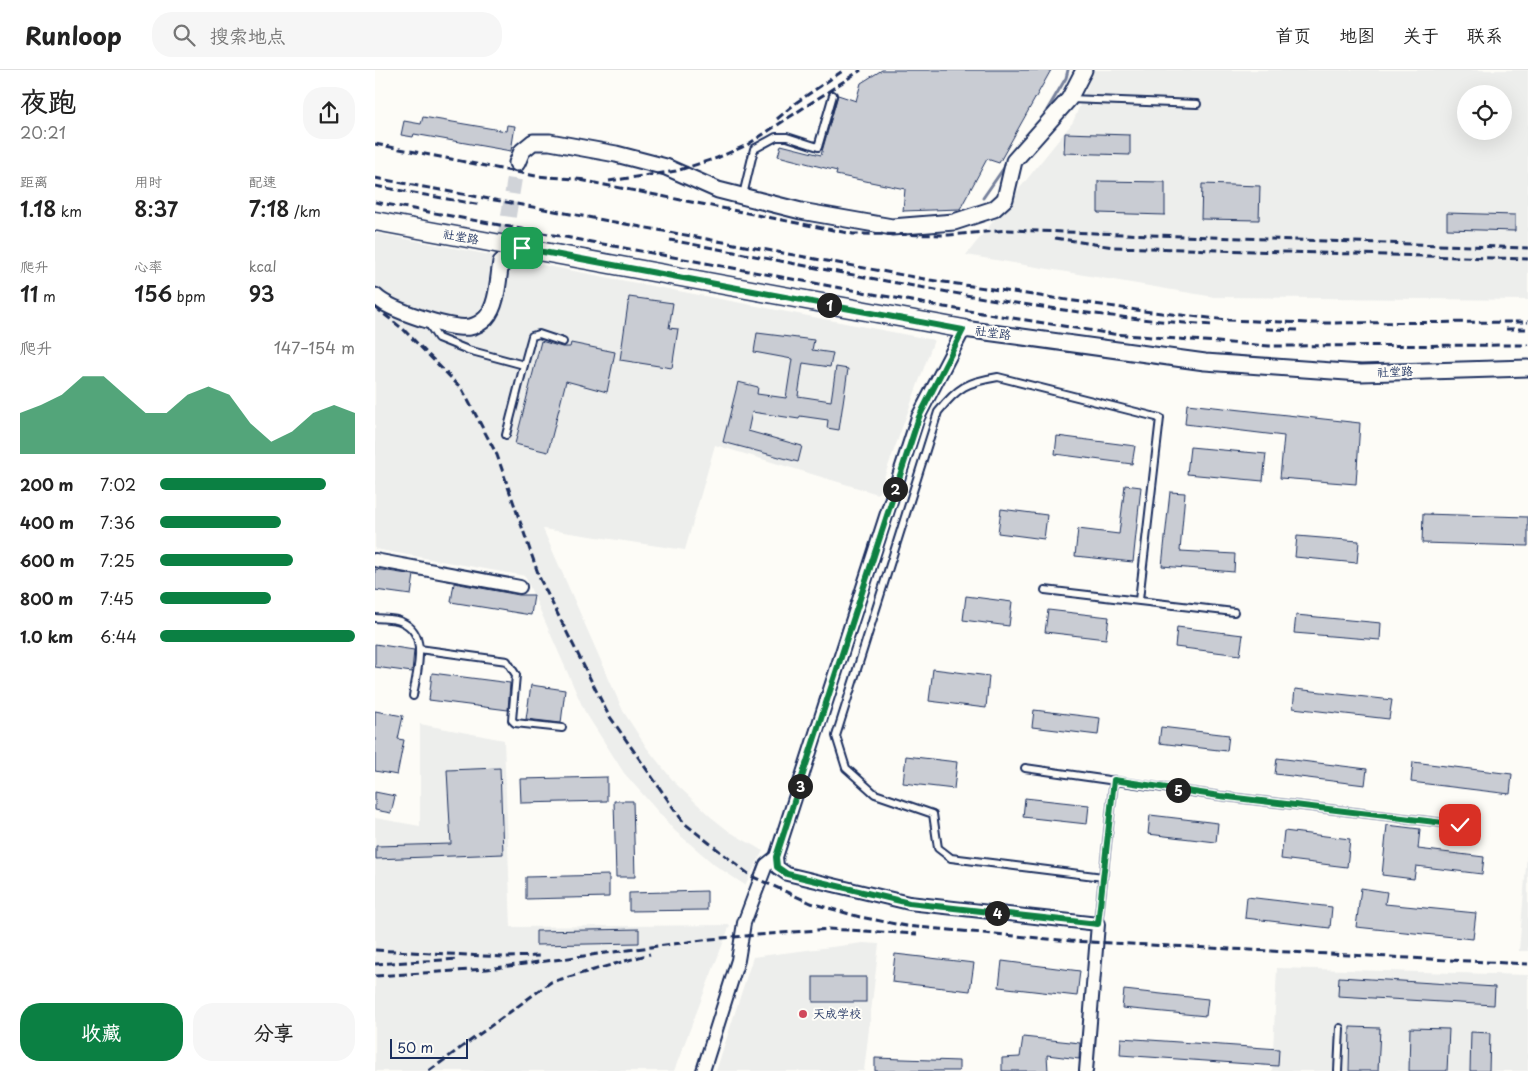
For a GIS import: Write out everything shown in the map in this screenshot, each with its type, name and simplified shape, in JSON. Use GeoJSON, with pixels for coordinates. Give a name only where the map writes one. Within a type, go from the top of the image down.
{"type":"FeatureCollection","features":[{"type":"Feature","properties":{"kind":"main road","name":"社堂路"},"geometry":{"type":"LineString","coordinates":[[375,221],[963,330]]}},
{"type":"Feature","properties":{"kind":"street"},"geometry":{"type":"LineString","coordinates":[[517,163],[522,151],[533,142],[550,142],[615,154],[666,167],[718,190],[801,211],[892,227],[954,222],[994,209],[1005,200],[1014,161],[1069,99],[1084,70]]}},
{"type":"Feature","properties":{"kind":"street"},"geometry":{"type":"LineString","coordinates":[[375,296],[380,301],[424,318],[457,327],[471,327],[487,317],[493,306],[501,262]]}},
{"type":"Feature","properties":{"kind":"street"},"geometry":{"type":"LineString","coordinates":[[963,330],[919,417],[776,857],[777,867],[787,874],[909,903],[1098,924],[1085,1071]]}},
{"type":"Feature","properties":{"kind":"street","name":"社堂路"},"geometry":{"type":"LineString","coordinates":[[963,330],[1215,363],[1361,373],[1528,368]]}},
{"type":"Feature","properties":{"kind":"street"},"geometry":{"type":"LineString","coordinates":[[375,560],[520,587]]}},
{"type":"Feature","properties":{"kind":"street"},"geometry":{"type":"LineString","coordinates":[[703,1071],[739,960],[744,923],[766,866],[776,857]]}},
{"type":"Feature","properties":{"kind":"lane"},"geometry":{"type":"LineString","coordinates":[[743,196],[754,149],[776,137],[787,138],[818,148],[833,95]]}},
{"type":"Feature","properties":{"kind":"lane"},"geometry":{"type":"LineString","coordinates":[[1069,99],[1197,104]]}},
{"type":"Feature","properties":{"kind":"lane"},"geometry":{"type":"LineString","coordinates":[[424,318],[438,338],[468,350],[524,365]]}},
{"type":"Feature","properties":{"kind":"lane"},"geometry":{"type":"LineString","coordinates":[[506,435],[532,336],[539,334],[563,342]]}},
{"type":"Feature","properties":{"kind":"lane"},"geometry":{"type":"LineString","coordinates":[[1103,876],[951,858],[938,848],[933,814],[875,794],[846,768],[836,736],[938,412],[953,393],[975,381],[998,377],[1160,418],[1139,600]]}},
{"type":"Feature","properties":{"kind":"lane"},"geometry":{"type":"LineString","coordinates":[[1045,590],[1235,612]]}},
{"type":"Feature","properties":{"kind":"lane"},"geometry":{"type":"LineString","coordinates":[[375,618],[402,621],[414,632],[420,644],[413,696]]}},
{"type":"Feature","properties":{"kind":"lane"},"geometry":{"type":"LineString","coordinates":[[419,649],[507,661],[516,675],[512,720],[515,723],[562,728]]}},
{"type":"Feature","properties":{"kind":"lane"},"geometry":{"type":"LineString","coordinates":[[1025,768],[1229,797],[1460,825]]}},
{"type":"Feature","properties":{"kind":"lane"},"geometry":{"type":"LineString","coordinates":[[1098,924],[1114,780]]}},
{"type":"Feature","properties":{"kind":"lane"},"geometry":{"type":"LineString","coordinates":[[1339,1071],[1340,1028]]}},
{"type":"Feature","properties":{"kind":"shaded area"},"geometry":{"type":"Polygon","coordinates":[[[1094,70],[1528,70],[1528,300],[1214,297],[966,255],[1073,122],[1094,70]]]}},
{"type":"Feature","properties":{"kind":"shaded area"},"geometry":{"type":"Polygon","coordinates":[[[375,233],[934,340],[878,494],[715,445],[685,550],[543,529],[623,711],[647,748],[675,783],[711,817],[730,832],[763,851],[745,885],[716,866],[675,831],[624,773],[584,710],[525,576],[375,549],[375,233]]]}},
{"type":"Feature","properties":{"kind":"shaded area"},"geometry":{"type":"Polygon","coordinates":[[[420,724],[504,740],[511,927],[730,925],[674,1071],[375,1071],[375,818],[420,826],[420,724]]]}},
{"type":"Feature","properties":{"kind":"shaded area"},"geometry":{"type":"Polygon","coordinates":[[[1528,842],[1528,951],[1519,951],[1528,842]]]}},
{"type":"Feature","properties":{"kind":"shaded area","name":"天成学校"},"geometry":{"type":"Polygon","coordinates":[[[863,943],[879,944],[864,1071],[716,1071],[753,957],[863,943]]]}},
{"type":"Feature","properties":{"kind":"shaded area"},"geometry":{"type":"Polygon","coordinates":[[[1277,968],[1528,975],[1528,1071],[1272,1071],[1277,968]]]}},
{"type":"Feature","properties":{"kind":"building"},"geometry":{"type":"Polygon","coordinates":[[[882,70],[1051,70],[999,163],[987,159],[960,209],[903,211],[905,189],[836,175],[837,171],[778,156],[781,145],[821,155],[838,95],[856,101],[861,83],[882,70]]]}},
{"type":"Feature","properties":{"kind":"building"},"geometry":{"type":"Polygon","coordinates":[[[423,117],[506,131],[507,125],[515,126],[511,151],[414,134],[413,137],[401,135],[404,121],[421,124],[423,117]]]}},
{"type":"Feature","properties":{"kind":"building"},"geometry":{"type":"Polygon","coordinates":[[[1065,133],[1130,135],[1130,155],[1064,153],[1065,133]]]}},
{"type":"Feature","properties":{"kind":"building"},"geometry":{"type":"Polygon","coordinates":[[[1098,181],[1165,182],[1165,215],[1098,213],[1098,181]]]}},
{"type":"Feature","properties":{"kind":"building"},"geometry":{"type":"Polygon","coordinates":[[[1202,184],[1260,186],[1259,220],[1201,219],[1202,184]]]}},
{"type":"Feature","properties":{"kind":"building"},"geometry":{"type":"Polygon","coordinates":[[[1447,213],[1515,215],[1515,231],[1447,229],[1447,213]]]}},
{"type":"Feature","properties":{"kind":"building"},"geometry":{"type":"Polygon","coordinates":[[[629,297],[673,303],[669,328],[678,329],[672,368],[620,360],[629,297]]]}},
{"type":"Feature","properties":{"kind":"building"},"geometry":{"type":"Polygon","coordinates":[[[757,333],[814,340],[812,350],[833,353],[830,367],[803,363],[798,396],[831,401],[836,367],[848,369],[839,430],[827,428],[828,420],[800,416],[799,419],[752,412],[748,431],[802,446],[798,462],[723,442],[738,382],[758,387],[757,394],[786,398],[792,359],[754,352],[757,333]]]}},
{"type":"Feature","properties":{"kind":"building"},"geometry":{"type":"Polygon","coordinates":[[[541,341],[562,347],[570,347],[571,343],[615,352],[607,392],[566,381],[548,452],[515,444],[541,341]]]}},
{"type":"Feature","properties":{"kind":"building"},"geometry":{"type":"Polygon","coordinates":[[[1187,404],[1360,423],[1356,484],[1280,478],[1284,436],[1185,424],[1187,404]]]}},
{"type":"Feature","properties":{"kind":"building"},"geometry":{"type":"Polygon","coordinates":[[[1057,436],[1135,446],[1132,464],[1055,454],[1057,436]]]}},
{"type":"Feature","properties":{"kind":"building"},"geometry":{"type":"Polygon","coordinates":[[[1190,447],[1266,454],[1263,481],[1187,474],[1190,447]]]}},
{"type":"Feature","properties":{"kind":"building"},"geometry":{"type":"Polygon","coordinates":[[[1125,485],[1141,487],[1133,562],[1075,556],[1078,529],[1119,534],[1125,485]]]}},
{"type":"Feature","properties":{"kind":"building"},"geometry":{"type":"Polygon","coordinates":[[[1170,492],[1185,493],[1180,551],[1235,554],[1234,572],[1162,566],[1170,492]]]}},
{"type":"Feature","properties":{"kind":"building"},"geometry":{"type":"Polygon","coordinates":[[[1001,509],[1047,515],[1044,539],[998,533],[1001,509]]]}},
{"type":"Feature","properties":{"kind":"building"},"geometry":{"type":"Polygon","coordinates":[[[1423,514],[1528,517],[1528,546],[1422,543],[1423,514]]]}},
{"type":"Feature","properties":{"kind":"building"},"geometry":{"type":"Polygon","coordinates":[[[1297,536],[1359,541],[1357,563],[1295,557],[1297,536]]]}},
{"type":"Feature","properties":{"kind":"building"},"geometry":{"type":"Polygon","coordinates":[[[375,569],[414,575],[411,595],[375,590],[375,569]]]}},
{"type":"Feature","properties":{"kind":"building"},"geometry":{"type":"Polygon","coordinates":[[[454,583],[519,595],[534,595],[531,615],[451,602],[454,583]]]}},
{"type":"Feature","properties":{"kind":"building"},"geometry":{"type":"Polygon","coordinates":[[[966,596],[1012,602],[1009,626],[963,620],[966,596]]]}},
{"type":"Feature","properties":{"kind":"building"},"geometry":{"type":"Polygon","coordinates":[[[1048,610],[1109,617],[1106,639],[1045,632],[1048,610]]]}},
{"type":"Feature","properties":{"kind":"building"},"geometry":{"type":"Polygon","coordinates":[[[1296,615],[1381,623],[1380,640],[1294,633],[1296,615]]]}},
{"type":"Feature","properties":{"kind":"building"},"geometry":{"type":"Polygon","coordinates":[[[1177,627],[1243,635],[1240,655],[1175,647],[1177,627]]]}},
{"type":"Feature","properties":{"kind":"building"},"geometry":{"type":"Polygon","coordinates":[[[375,644],[414,650],[412,672],[375,667],[375,644]]]}},
{"type":"Feature","properties":{"kind":"building"},"geometry":{"type":"Polygon","coordinates":[[[933,669],[989,676],[986,708],[929,701],[933,669]]]}},
{"type":"Feature","properties":{"kind":"building"},"geometry":{"type":"Polygon","coordinates":[[[432,673],[510,683],[508,710],[429,700],[432,673]]]}},
{"type":"Feature","properties":{"kind":"building"},"geometry":{"type":"Polygon","coordinates":[[[531,685],[565,690],[561,723],[526,719],[531,685]]]}},
{"type":"Feature","properties":{"kind":"building"},"geometry":{"type":"Polygon","coordinates":[[[1295,689],[1392,700],[1389,719],[1293,708],[1295,689]]]}},
{"type":"Feature","properties":{"kind":"building"},"geometry":{"type":"Polygon","coordinates":[[[1034,710],[1100,718],[1098,735],[1032,727],[1034,710]]]}},
{"type":"Feature","properties":{"kind":"building"},"geometry":{"type":"Polygon","coordinates":[[[375,711],[403,716],[398,739],[404,740],[397,775],[375,771],[375,711]]]}},
{"type":"Feature","properties":{"kind":"building"},"geometry":{"type":"Polygon","coordinates":[[[1161,727],[1229,735],[1227,751],[1159,743],[1161,727]]]}},
{"type":"Feature","properties":{"kind":"building"},"geometry":{"type":"Polygon","coordinates":[[[906,756],[957,762],[954,789],[903,783],[906,756]]]}},
{"type":"Feature","properties":{"kind":"building"},"geometry":{"type":"Polygon","coordinates":[[[1277,758],[1367,769],[1365,785],[1275,774],[1277,758]]]}},
{"type":"Feature","properties":{"kind":"building"},"geometry":{"type":"Polygon","coordinates":[[[1413,762],[1512,774],[1510,794],[1411,782],[1413,762]]]}},
{"type":"Feature","properties":{"kind":"building"},"geometry":{"type":"Polygon","coordinates":[[[500,768],[503,854],[376,859],[376,846],[451,844],[447,770],[500,768]]]}},
{"type":"Feature","properties":{"kind":"building"},"geometry":{"type":"Polygon","coordinates":[[[607,777],[607,801],[521,803],[520,779],[607,777]]]}},
{"type":"Feature","properties":{"kind":"building"},"geometry":{"type":"Polygon","coordinates":[[[375,792],[395,796],[391,813],[375,810],[375,792]]]}},
{"type":"Feature","properties":{"kind":"building"},"geometry":{"type":"Polygon","coordinates":[[[1025,798],[1089,805],[1087,824],[1023,817],[1025,798]]]}},
{"type":"Feature","properties":{"kind":"building"},"geometry":{"type":"Polygon","coordinates":[[[614,801],[633,801],[635,877],[616,877],[614,801]]]}},
{"type":"Feature","properties":{"kind":"building"},"geometry":{"type":"Polygon","coordinates":[[[1150,815],[1218,823],[1216,842],[1148,834],[1150,815]]]}},
{"type":"Feature","properties":{"kind":"building"},"geometry":{"type":"Polygon","coordinates":[[[1387,825],[1420,829],[1418,849],[1484,857],[1482,874],[1416,866],[1414,879],[1382,875],[1387,825]]]}},
{"type":"Feature","properties":{"kind":"building"},"geometry":{"type":"Polygon","coordinates":[[[1284,831],[1350,839],[1347,867],[1281,859],[1284,831]]]}},
{"type":"Feature","properties":{"kind":"building"},"geometry":{"type":"Polygon","coordinates":[[[609,875],[609,897],[526,899],[526,877],[609,875]]]}},
{"type":"Feature","properties":{"kind":"building"},"geometry":{"type":"Polygon","coordinates":[[[1361,888],[1387,892],[1385,904],[1476,913],[1473,939],[1356,927],[1361,888]]]}},
{"type":"Feature","properties":{"kind":"building"},"geometry":{"type":"Polygon","coordinates":[[[707,891],[707,910],[629,911],[629,893],[707,891]]]}},
{"type":"Feature","properties":{"kind":"building"},"geometry":{"type":"Polygon","coordinates":[[[1247,897],[1332,907],[1330,928],[1245,918],[1247,897]]]}},
{"type":"Feature","properties":{"kind":"building"},"geometry":{"type":"Polygon","coordinates":[[[639,929],[639,943],[536,945],[536,931],[639,929]]]}},
{"type":"Feature","properties":{"kind":"building"},"geometry":{"type":"Polygon","coordinates":[[[895,954],[974,963],[970,991],[892,982],[895,954]]]}},
{"type":"Feature","properties":{"kind":"building"},"geometry":{"type":"Polygon","coordinates":[[[1002,961],[1080,971],[1077,996],[999,987],[1002,961]]]}},
{"type":"Feature","properties":{"kind":"building"},"geometry":{"type":"Polygon","coordinates":[[[813,977],[866,977],[866,1002],[813,1002],[813,977]]]}},
{"type":"Feature","properties":{"kind":"building"},"geometry":{"type":"Polygon","coordinates":[[[1339,977],[1495,987],[1494,1005],[1338,996],[1339,977]]]}},
{"type":"Feature","properties":{"kind":"building"},"geometry":{"type":"Polygon","coordinates":[[[1124,990],[1208,999],[1206,1016],[1122,1008],[1124,990]]]}},
{"type":"Feature","properties":{"kind":"building"},"geometry":{"type":"Polygon","coordinates":[[[1350,1027],[1380,1028],[1378,1071],[1349,1071],[1350,1027]]]}},
{"type":"Feature","properties":{"kind":"building"},"geometry":{"type":"Polygon","coordinates":[[[1410,1028],[1449,1029],[1447,1071],[1409,1071],[1410,1028]]]}},
{"type":"Feature","properties":{"kind":"building"},"geometry":{"type":"Polygon","coordinates":[[[1471,1032],[1490,1033],[1489,1071],[1470,1071],[1471,1032]]]}},
{"type":"Feature","properties":{"kind":"building"},"geometry":{"type":"Polygon","coordinates":[[[1023,1037],[1080,1043],[1079,1059],[1047,1055],[1048,1071],[1002,1071],[1002,1058],[1020,1057],[1023,1037]]]}},
{"type":"Feature","properties":{"kind":"building"},"geometry":{"type":"Polygon","coordinates":[[[1121,1038],[1279,1049],[1278,1066],[1120,1055],[1121,1038]]]}},
{"type":"Feature","properties":{"kind":"building"},"geometry":{"type":"Polygon","coordinates":[[[875,1058],[959,1061],[959,1071],[875,1071],[875,1058]]]}},
{"type":"Feature","properties":{"kind":"waterway"},"geometry":{"type":"LineString","coordinates":[[1040,122],[1066,78],[1068,70]]}},
{"type":"Feature","properties":{"kind":"waterway"},"geometry":{"type":"LineString","coordinates":[[983,198],[1008,162]]}},
{"type":"Feature","properties":{"kind":"tunnel"},"geometry":{"type":"LineString","coordinates":[[501,262],[517,163]]}},
{"type":"Feature","properties":{"kind":"railway"},"geometry":{"type":"LineString","coordinates":[[777,119],[797,102],[844,70]]}},
{"type":"Feature","properties":{"kind":"railway"},"geometry":{"type":"LineString","coordinates":[[609,181],[676,171],[717,158],[747,145],[861,70]]}},
{"type":"Feature","properties":{"kind":"railway"},"geometry":{"type":"LineString","coordinates":[[375,144],[536,176],[587,180]]}},
{"type":"Feature","properties":{"kind":"railway"},"geometry":{"type":"LineString","coordinates":[[375,178],[930,280],[1143,311],[1228,320],[1310,323],[1528,322]]}},
{"type":"Feature","properties":{"kind":"railway"},"geometry":{"type":"LineString","coordinates":[[580,180],[853,234],[949,235],[1008,230],[1528,248]]}},
{"type":"Feature","properties":{"kind":"railway"},"geometry":{"type":"LineString","coordinates":[[375,186],[481,205]]}},
{"type":"Feature","properties":{"kind":"railway"},"geometry":{"type":"LineString","coordinates":[[375,202],[944,307],[1113,334],[1269,346],[1528,345]]}},
{"type":"Feature","properties":{"kind":"railway"},"geometry":{"type":"LineString","coordinates":[[1055,238],[1113,247],[1528,259]]}},
{"type":"Feature","properties":{"kind":"railway"},"geometry":{"type":"LineString","coordinates":[[670,240],[1009,302],[1145,320],[1213,325]]}},
{"type":"Feature","properties":{"kind":"railway"},"geometry":{"type":"LineString","coordinates":[[375,307],[404,330],[462,389],[497,455],[540,579],[608,714],[684,823],[751,876],[811,903],[860,917],[906,926],[1071,941],[1528,964]]}},
{"type":"Feature","properties":{"kind":"railway"},"geometry":{"type":"LineString","coordinates":[[1266,329],[1301,330]]}},
{"type":"Feature","properties":{"kind":"railway"},"geometry":{"type":"LineString","coordinates":[[1506,329],[1528,329]]}},
{"type":"Feature","properties":{"kind":"railway"},"geometry":{"type":"LineString","coordinates":[[375,976],[487,969],[710,939],[829,929],[917,934]]}},
{"type":"Feature","properties":{"kind":"railway"},"geometry":{"type":"LineString","coordinates":[[375,950],[503,957],[542,956]]}},
{"type":"Feature","properties":{"kind":"railway"},"geometry":{"type":"LineString","coordinates":[[429,1071],[551,982],[650,954]]}},
{"type":"Feature","properties":{"kind":"railway"},"geometry":{"type":"LineString","coordinates":[[375,964],[458,959]]}},
{"type":"Feature","properties":{"kind":"place","name":"天成学校"},"geometry":{"type":"Point","coordinates":[803,1014]}},
{"type":"Feature","properties":{"kind":"route"},"geometry":{"type":"LineString","coordinates":[[522,248],[963,330],[919,417],[776,857],[777,867],[787,874],[909,903],[1098,924],[1114,780],[1220,796],[1460,825]]}}]}
